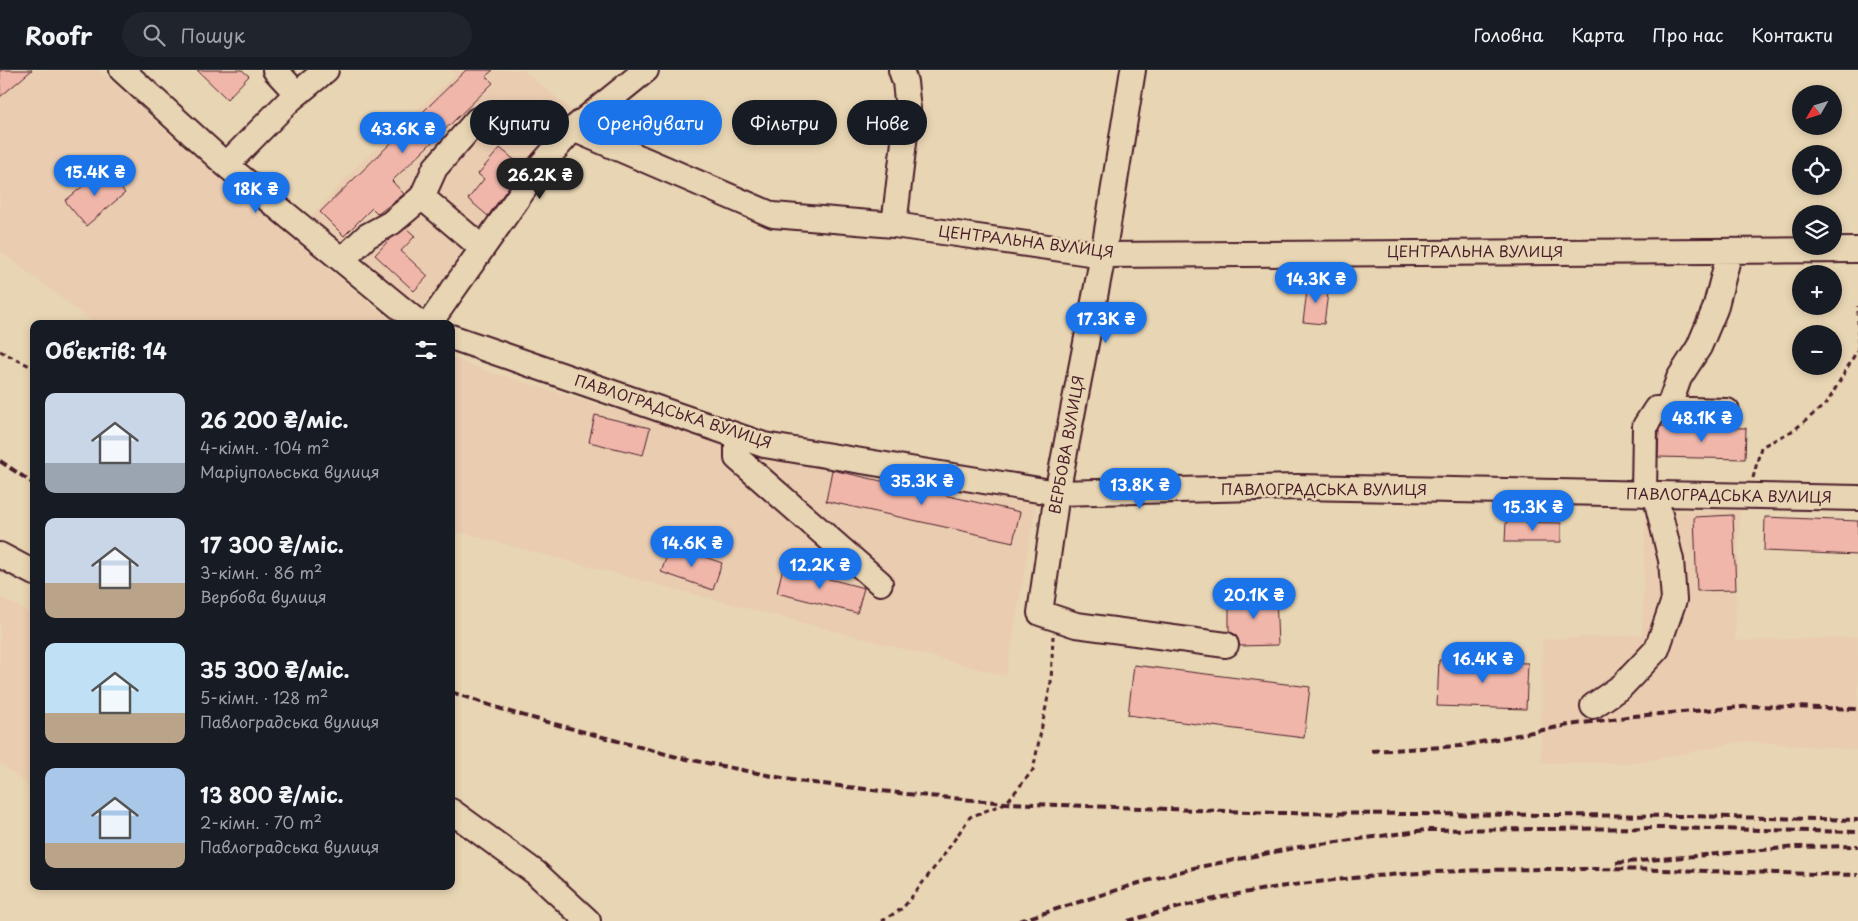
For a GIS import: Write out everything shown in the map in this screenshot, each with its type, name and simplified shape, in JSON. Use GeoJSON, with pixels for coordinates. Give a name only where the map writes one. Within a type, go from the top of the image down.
{"type":"FeatureCollection","features":[{"type":"Feature","properties":{"kind":"street"},"geometry":{"type":"LineString","coordinates":[[122,70],[226,165],[415,320]]}},
{"type":"Feature","properties":{"kind":"street"},"geometry":{"type":"LineString","coordinates":[[275,70],[297,94]]}},
{"type":"Feature","properties":{"kind":"street"},"geometry":{"type":"LineString","coordinates":[[226,165],[297,94],[326,70]]}},
{"type":"Feature","properties":{"kind":"street"},"geometry":{"type":"LineString","coordinates":[[432,320],[541,165],[573,129],[646,70]]}},
{"type":"Feature","properties":{"kind":"street"},"geometry":{"type":"LineString","coordinates":[[894,225],[908,109],[905,82],[901,70]]}},
{"type":"Feature","properties":{"kind":"street","name":"ВЕРБОВА ВУЛИЦЯ"},"geometry":{"type":"LineString","coordinates":[[1047,615],[1058,492],[1103,254],[1133,70]]}},
{"type":"Feature","properties":{"kind":"street"},"geometry":{"type":"LineString","coordinates":[[342,260],[367,236],[391,224],[422,197],[434,168],[470,128]]}},
{"type":"Feature","properties":{"kind":"street","name":"ЦЕНТРАЛЬНА ВУЛИЦЯ"},"geometry":{"type":"LineString","coordinates":[[573,129],[773,215],[894,225],[1103,254],[1858,250]]}},
{"type":"Feature","properties":{"kind":"street"},"geometry":{"type":"LineString","coordinates":[[422,197],[482,248]]}},
{"type":"Feature","properties":{"kind":"street"},"geometry":{"type":"LineString","coordinates":[[1668,409],[1679,378],[1699,347],[1715,309],[1730,251]]}},
{"type":"Feature","properties":{"kind":"street","name":"ПАВЛОГРАДСЬКА ВУЛИЦЯ"},"geometry":{"type":"LineString","coordinates":[[455,338],[764,445],[1058,492],[1297,487],[1858,498]]}},
{"type":"Feature","properties":{"kind":"street"},"geometry":{"type":"LineString","coordinates":[[1593,706],[1622,686],[1657,649],[1674,600],[1672,560],[1650,494],[1644,426],[1656,409],[1727,411]]}},
{"type":"Feature","properties":{"kind":"street"},"geometry":{"type":"LineString","coordinates":[[738,436],[737,458],[880,583]]}},
{"type":"Feature","properties":{"kind":"street"},"geometry":{"type":"LineString","coordinates":[[0,555],[30,571]]}},
{"type":"Feature","properties":{"kind":"street"},"geometry":{"type":"LineString","coordinates":[[1047,615],[1076,625],[1226,644]]}},
{"type":"Feature","properties":{"kind":"street"},"geometry":{"type":"LineString","coordinates":[[455,814],[536,873],[588,921]]}},
{"type":"Feature","properties":{"kind":"path"},"geometry":{"type":"LineString","coordinates":[[1749,496],[1761,447],[1794,430],[1827,403],[1858,349],[1858,306]]}},
{"type":"Feature","properties":{"kind":"path"},"geometry":{"type":"LineString","coordinates":[[0,351],[30,366]]}},
{"type":"Feature","properties":{"kind":"path"},"geometry":{"type":"LineString","coordinates":[[882,921],[903,908],[941,859],[970,817],[1006,803],[1033,770],[1051,682],[1047,615]]}},
{"type":"Feature","properties":{"kind":"shaded area"},"geometry":{"type":"Polygon","coordinates":[[[0,70],[99,70],[181,145],[389,320],[90,320],[0,251],[0,70]]]}},
{"type":"Feature","properties":{"kind":"shaded area"},"geometry":{"type":"Polygon","coordinates":[[[452,70],[523,70],[559,100],[470,100],[470,145],[553,145],[421,307],[311,216],[361,162],[455,75],[452,70]]]}},
{"type":"Feature","properties":{"kind":"shaded area"},"geometry":{"type":"Polygon","coordinates":[[[569,108],[577,115],[569,125],[569,108]]]}},
{"type":"Feature","properties":{"kind":"shaded area"},"geometry":{"type":"Polygon","coordinates":[[[455,359],[487,371],[780,460],[1036,504],[1006,676],[455,531],[455,359]]]}},
{"type":"Feature","properties":{"kind":"shaded area"},"geometry":{"type":"Polygon","coordinates":[[[1740,510],[1735,641],[1858,637],[1858,750],[1744,741],[1637,763],[1541,763],[1542,639],[1642,635],[1646,511],[1740,510]]]}},
{"type":"Feature","properties":{"kind":"shaded area"},"geometry":{"type":"Polygon","coordinates":[[[0,597],[30,613],[30,787],[0,763],[0,597]]]}},
{"type":"Feature","properties":{"kind":"building"},"geometry":{"type":"Polygon","coordinates":[[[0,70],[32,70],[0,97],[0,70]]]}},
{"type":"Feature","properties":{"kind":"building"},"geometry":{"type":"Polygon","coordinates":[[[197,70],[242,70],[249,76],[227,99],[197,70]]]}},
{"type":"Feature","properties":{"kind":"building"},"geometry":{"type":"Polygon","coordinates":[[[466,70],[493,70],[486,76],[493,83],[475,100],[470,100],[470,105],[392,181],[404,194],[378,214],[372,208],[344,236],[320,212],[466,70]]]}},
{"type":"Feature","properties":{"kind":"building"},"geometry":{"type":"Polygon","coordinates":[[[500,148],[523,167],[488,216],[468,199],[484,179],[478,174],[500,148]]]}},
{"type":"Feature","properties":{"kind":"building"},"geometry":{"type":"Polygon","coordinates":[[[104,168],[125,193],[86,226],[65,201],[104,168]]]}},
{"type":"Feature","properties":{"kind":"building"},"geometry":{"type":"Polygon","coordinates":[[[406,228],[415,236],[401,251],[428,276],[414,291],[375,255],[389,240],[406,228]]]}},
{"type":"Feature","properties":{"kind":"building"},"geometry":{"type":"Polygon","coordinates":[[[1308,283],[1329,285],[1324,324],[1303,322],[1308,283]]]}},
{"type":"Feature","properties":{"kind":"building"},"geometry":{"type":"Polygon","coordinates":[[[595,415],[650,428],[643,455],[589,442],[595,415]]]}},
{"type":"Feature","properties":{"kind":"building"},"geometry":{"type":"Polygon","coordinates":[[[1661,426],[1746,428],[1745,459],[1658,457],[1659,430],[1661,426]]]}},
{"type":"Feature","properties":{"kind":"building"},"geometry":{"type":"Polygon","coordinates":[[[832,470],[1020,512],[1013,542],[826,501],[832,470]]]}},
{"type":"Feature","properties":{"kind":"building"},"geometry":{"type":"Polygon","coordinates":[[[1733,515],[1736,590],[1697,591],[1694,517],[1733,515]]]}},
{"type":"Feature","properties":{"kind":"building"},"geometry":{"type":"Polygon","coordinates":[[[1765,517],[1858,521],[1858,555],[1764,551],[1765,517]]]}},
{"type":"Feature","properties":{"kind":"building"},"geometry":{"type":"Polygon","coordinates":[[[1506,522],[1561,523],[1561,542],[1505,542],[1506,522]]]}},
{"type":"Feature","properties":{"kind":"building"},"geometry":{"type":"Polygon","coordinates":[[[671,545],[722,563],[713,590],[661,572],[671,545]]]}},
{"type":"Feature","properties":{"kind":"building"},"geometry":{"type":"Polygon","coordinates":[[[783,567],[864,588],[857,613],[777,593],[783,567]]]}},
{"type":"Feature","properties":{"kind":"building"},"geometry":{"type":"Polygon","coordinates":[[[1276,595],[1278,645],[1240,646],[1235,634],[1229,632],[1229,596],[1276,595]]]}},
{"type":"Feature","properties":{"kind":"building"},"geometry":{"type":"Polygon","coordinates":[[[1439,660],[1528,663],[1526,709],[1437,706],[1439,660]]]}},
{"type":"Feature","properties":{"kind":"building"},"geometry":{"type":"Polygon","coordinates":[[[1134,665],[1310,687],[1304,738],[1128,715],[1134,665]]]}},
{"type":"Feature","properties":{"kind":"railway"},"geometry":{"type":"LineString","coordinates":[[0,461],[30,481]]}},
{"type":"Feature","properties":{"kind":"railway"},"geometry":{"type":"LineString","coordinates":[[455,693],[510,712],[677,757],[797,781],[1006,803],[1277,813],[1684,816],[1858,820]]}},
{"type":"Feature","properties":{"kind":"railway"},"geometry":{"type":"LineString","coordinates":[[1371,751],[1460,746],[1569,725],[1634,716],[1754,706],[1858,709]]}},
{"type":"Feature","properties":{"kind":"railway"},"geometry":{"type":"LineString","coordinates":[[1019,921],[1139,883],[1194,868],[1299,847],[1426,830],[1663,828],[1858,832]]}},
{"type":"Feature","properties":{"kind":"railway"},"geometry":{"type":"LineString","coordinates":[[1616,863],[1796,847],[1858,846]]}},
{"type":"Feature","properties":{"kind":"railway"},"geometry":{"type":"LineString","coordinates":[[1128,921],[1170,909],[1257,890],[1370,877],[1440,872],[1579,869],[1858,875]]}}]}
